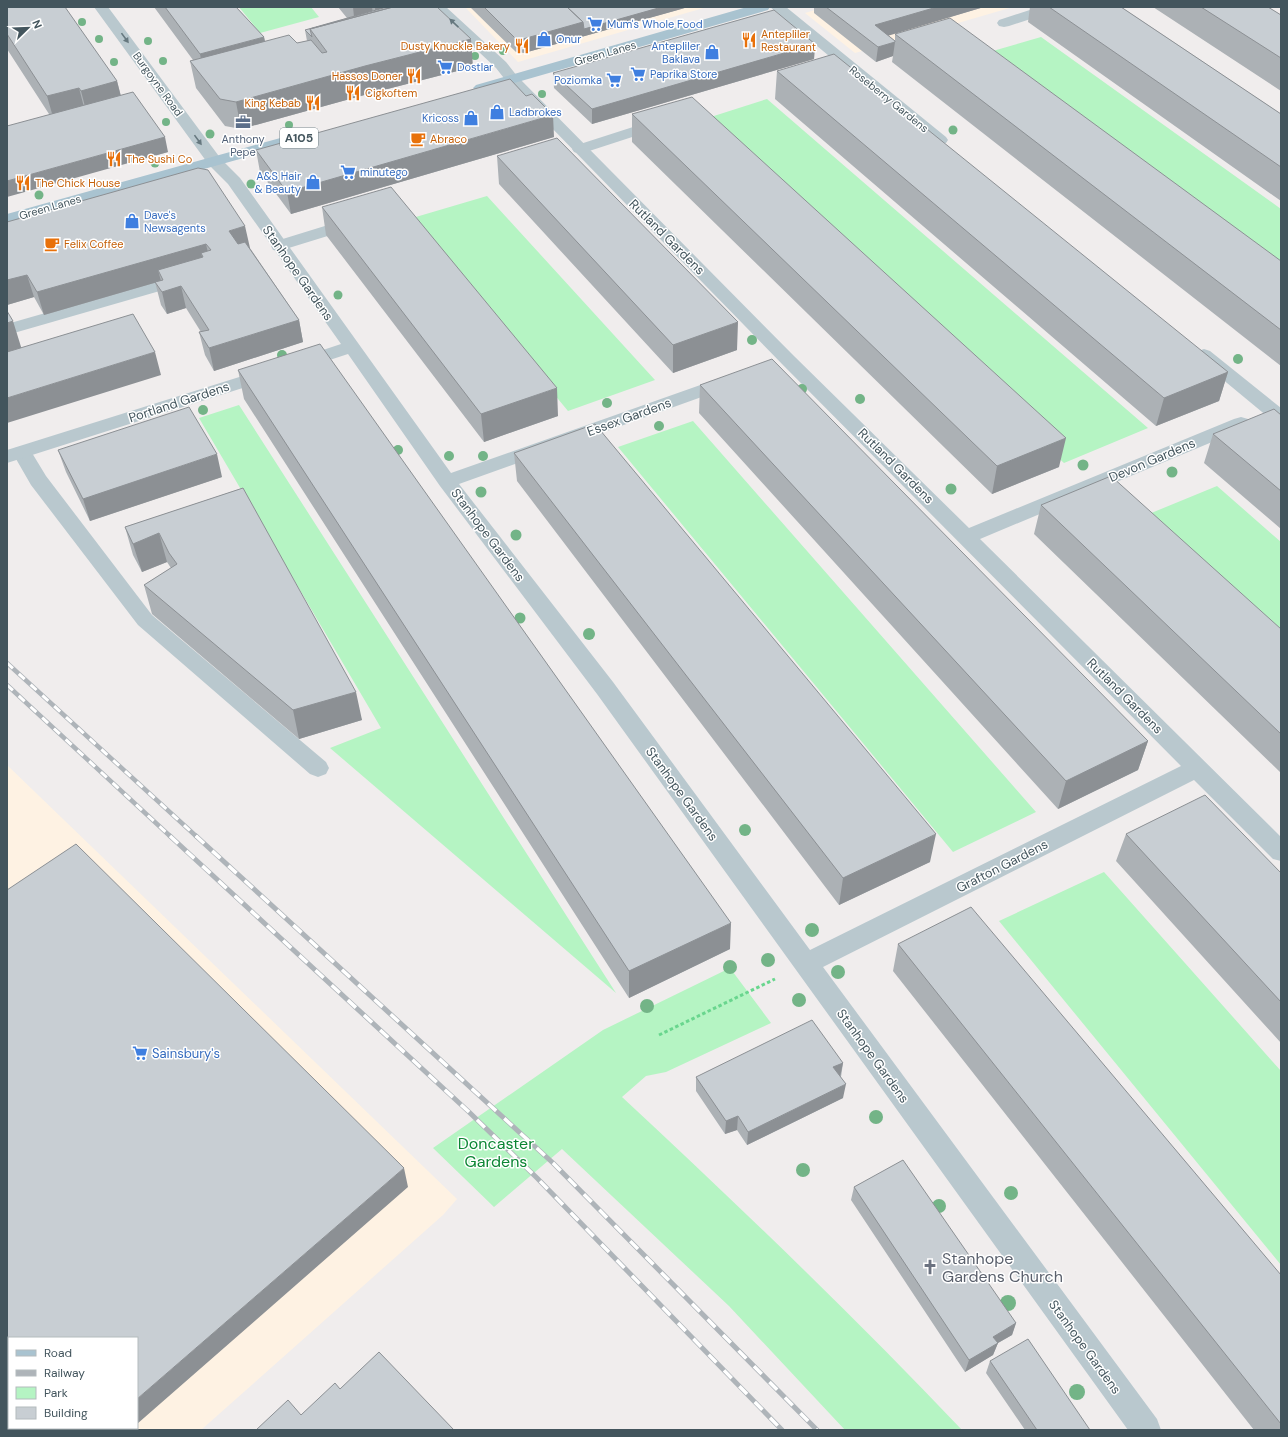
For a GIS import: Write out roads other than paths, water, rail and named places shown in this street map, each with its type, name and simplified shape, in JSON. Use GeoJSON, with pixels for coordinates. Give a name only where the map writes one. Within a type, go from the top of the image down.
{"type":"FeatureCollection","features":[{"type":"Feature","properties":{"kind":"main road","name":"Green Lanes"},"geometry":{"type":"LineString","coordinates":[[468,91],[763,7]]}},
{"type":"Feature","properties":{"kind":"main road","name":"Green Lanes"},"geometry":{"type":"LineString","coordinates":[[7,219],[295,139]]}},
{"type":"Feature","properties":{"kind":"street","name":"Burgoyne Road"},"geometry":{"type":"LineString","coordinates":[[101,7],[215,162]]}},
{"type":"Feature","properties":{"kind":"street","name":"Rutland Gardens"},"geometry":{"type":"LineString","coordinates":[[438,7],[501,65],[512,79],[781,362],[967,537],[1281,852]]}},
{"type":"Feature","properties":{"kind":"street","name":"Roseberry Gardens"},"geometry":{"type":"LineString","coordinates":[[777,7],[953,150]]}},
{"type":"Feature","properties":{"kind":"street"},"geometry":{"type":"LineString","coordinates":[[1004,23],[1053,7]]}},
{"type":"Feature","properties":{"kind":"street"},"geometry":{"type":"LineString","coordinates":[[580,149],[676,119]]}},
{"type":"Feature","properties":{"kind":"street","name":"Stanhope Gardens"},"geometry":{"type":"LineString","coordinates":[[215,162],[231,177],[447,481],[605,688],[1146,1430]]}},
{"type":"Feature","properties":{"kind":"street"},"geometry":{"type":"LineString","coordinates":[[279,246],[368,218]]}},
{"type":"Feature","properties":{"kind":"street"},"geometry":{"type":"LineString","coordinates":[[8,327],[198,274]]}},
{"type":"Feature","properties":{"kind":"street"},"geometry":{"type":"LineString","coordinates":[[1192,346],[1276,414]]}},
{"type":"Feature","properties":{"kind":"street","name":"Portland Gardens"},"geometry":{"type":"LineString","coordinates":[[15,455],[351,347]]}},
{"type":"Feature","properties":{"kind":"street","name":"Essex Gardens"},"geometry":{"type":"LineString","coordinates":[[447,481],[744,376]]}},
{"type":"Feature","properties":{"kind":"street","name":"Devon Gardens"},"geometry":{"type":"LineString","coordinates":[[967,537],[1276,414]]}},
{"type":"Feature","properties":{"kind":"street"},"geometry":{"type":"LineString","coordinates":[[15,455],[38,480],[145,620],[318,768]]}},
{"type":"Feature","properties":{"kind":"street","name":"Grafton Gardens"},"geometry":{"type":"LineString","coordinates":[[806,964],[1197,768]]}},
{"type":"Feature","properties":{"kind":"railway"},"geometry":{"type":"LineString","coordinates":[[7,663],[197,837]]}},
{"type":"Feature","properties":{"kind":"railway"},"geometry":{"type":"LineString","coordinates":[[7,685],[171,837]]}},
{"type":"Feature","properties":{"kind":"railway"},"geometry":{"type":"LineString","coordinates":[[170,836],[469,1112],[537,1178],[782,1430]]}},
{"type":"Feature","properties":{"kind":"railway"},"geometry":{"type":"LineString","coordinates":[[196,836],[553,1163],[817,1430]]}},
{"type":"Feature","properties":{"kind":"place","name":"Mum's Whole Food"},"geometry":{"type":"Point","coordinates":[595,24]}},
{"type":"Feature","properties":{"kind":"place","name":"Onur"},"geometry":{"type":"Point","coordinates":[544,39]}},
{"type":"Feature","properties":{"kind":"place","name":"Antepliler Restaurant"},"geometry":{"type":"Point","coordinates":[749,40]}},
{"type":"Feature","properties":{"kind":"place","name":"Dusty Knuckle Bakery"},"geometry":{"type":"Point","coordinates":[522,46]}},
{"type":"Feature","properties":{"kind":"place","name":"Antepliler Baklava"},"geometry":{"type":"Point","coordinates":[712,52]}},
{"type":"Feature","properties":{"kind":"place","name":"Dostlar"},"geometry":{"type":"Point","coordinates":[445,67]}},
{"type":"Feature","properties":{"kind":"place","name":"Paprika Store"},"geometry":{"type":"Point","coordinates":[638,74]}},
{"type":"Feature","properties":{"kind":"place","name":"Hassos Doner"},"geometry":{"type":"Point","coordinates":[414,76]}},
{"type":"Feature","properties":{"kind":"place","name":"Poziomka"},"geometry":{"type":"Point","coordinates":[614,80]}},
{"type":"Feature","properties":{"kind":"place","name":"Cigkoftem"},"geometry":{"type":"Point","coordinates":[353,93]}},
{"type":"Feature","properties":{"kind":"place","name":"King Kebab"},"geometry":{"type":"Point","coordinates":[313,103]}},
{"type":"Feature","properties":{"kind":"place","name":"Ladbrokes"},"geometry":{"type":"Point","coordinates":[497,112]}},
{"type":"Feature","properties":{"kind":"place","name":"Kricoss"},"geometry":{"type":"Point","coordinates":[471,118]}},
{"type":"Feature","properties":{"kind":"place","name":"Anthony Pepe"},"geometry":{"type":"Point","coordinates":[243,122]}},
{"type":"Feature","properties":{"kind":"place","name":"Abraco"},"geometry":{"type":"Point","coordinates":[418,139]}},
{"type":"Feature","properties":{"kind":"place","name":"The Sushi Co"},"geometry":{"type":"Point","coordinates":[114,159]}},
{"type":"Feature","properties":{"kind":"place","name":"minutego"},"geometry":{"type":"Point","coordinates":[348,172]}},
{"type":"Feature","properties":{"kind":"place","name":"A&S Hair & Beauty"},"geometry":{"type":"Point","coordinates":[313,182]}},
{"type":"Feature","properties":{"kind":"place","name":"The Chick House"},"geometry":{"type":"Point","coordinates":[23,183]}},
{"type":"Feature","properties":{"kind":"place","name":"Dave's Newsagents"},"geometry":{"type":"Point","coordinates":[132,221]}},
{"type":"Feature","properties":{"kind":"place","name":"Felix Coffee"},"geometry":{"type":"Point","coordinates":[52,244]}},
{"type":"Feature","properties":{"kind":"place","name":"Sainsbury's"},"geometry":{"type":"Point","coordinates":[140,1053]}},
{"type":"Feature","properties":{"kind":"place","name":"Stanhope Gardens Church"},"geometry":{"type":"Point","coordinates":[930,1267]}},
{"type":"Feature","properties":{"kind":"park label","name":"Doncaster Gardens"},"geometry":{"type":"Point","coordinates":[496,1152]}}]}
